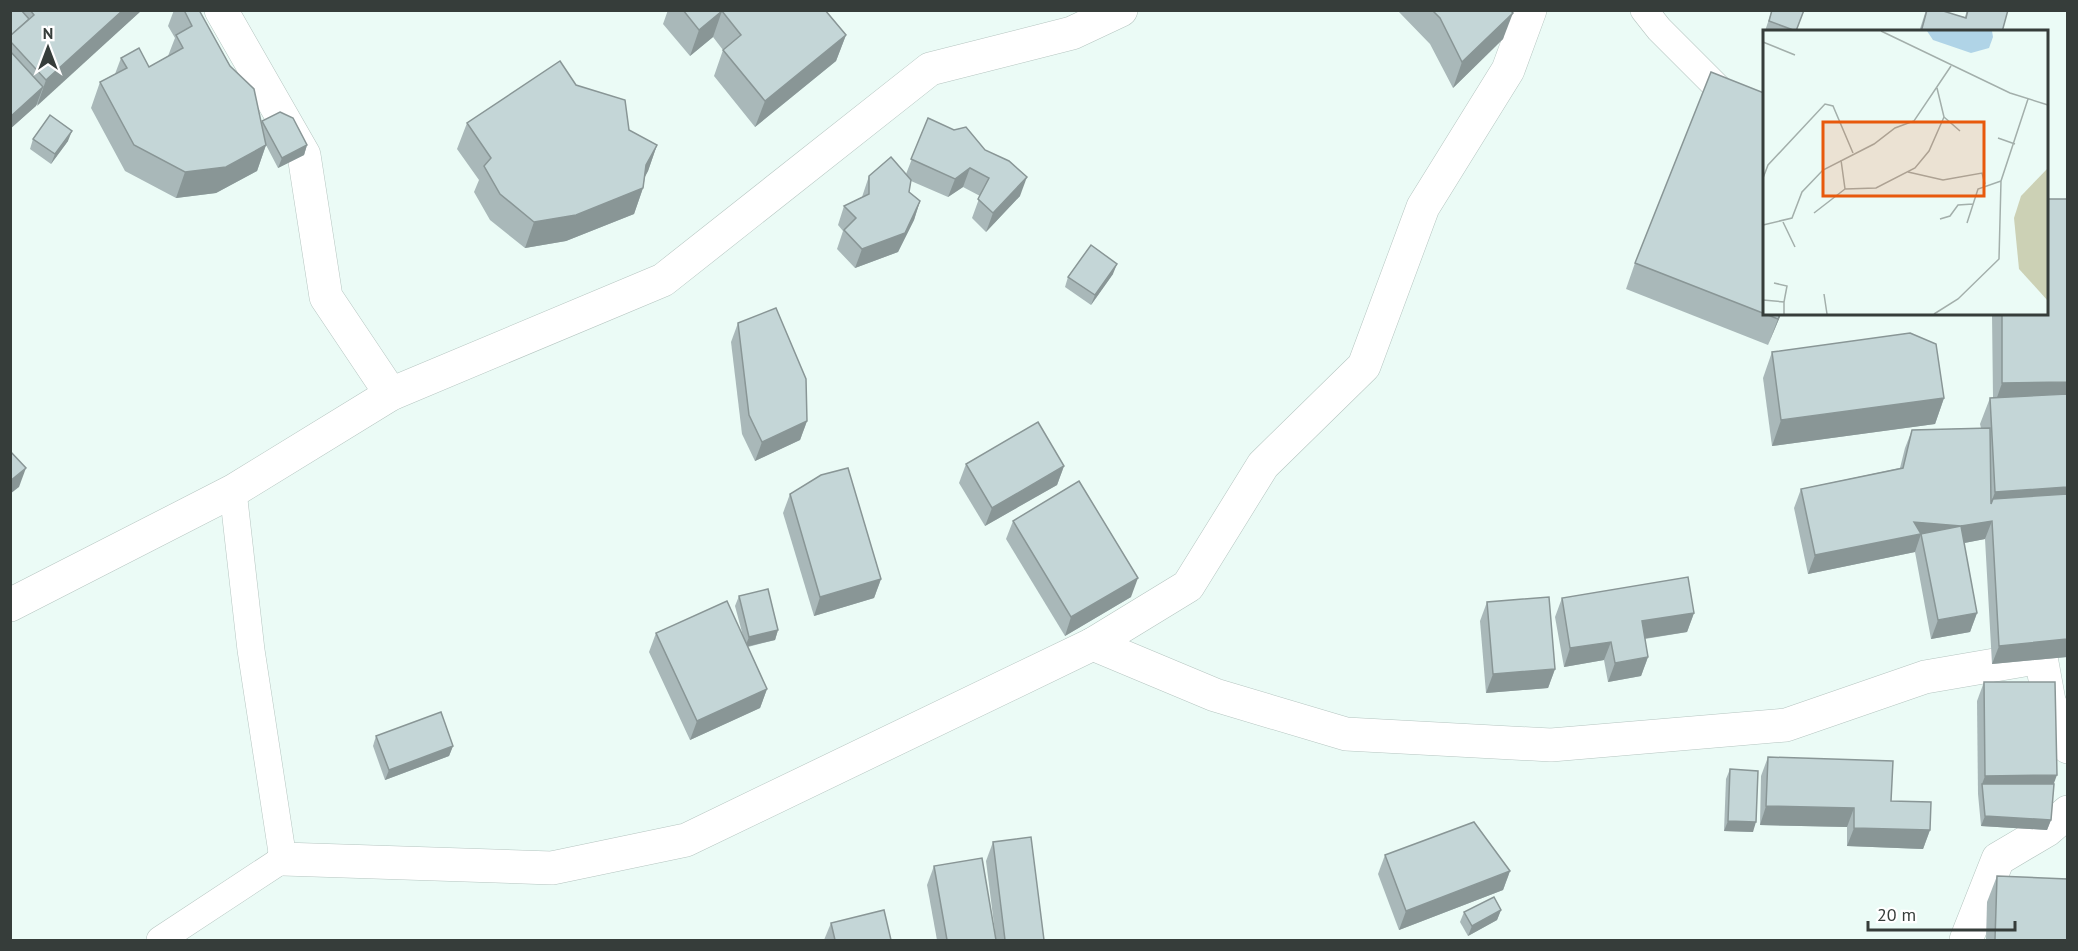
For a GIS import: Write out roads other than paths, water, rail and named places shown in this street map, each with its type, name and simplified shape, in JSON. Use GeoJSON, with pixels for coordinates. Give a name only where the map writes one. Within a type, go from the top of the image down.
{"type":"FeatureCollection","features":[{"type":"Feature","properties":{"kind":"street"},"geometry":{"type":"LineString","coordinates":[[221,10],[304,155],[326,297],[391,394]]}},
{"type":"Feature","properties":{"kind":"street"},"geometry":{"type":"LineString","coordinates":[[10,605],[233,491],[391,394],[663,280],[930,69],[1072,33],[1121,10]]}},
{"type":"Feature","properties":{"kind":"street"},"geometry":{"type":"LineString","coordinates":[[283,859],[552,868],[686,840],[1093,644],[1188,586],[1263,465],[1364,366],[1423,207],[1508,70],[1530,10]]}},
{"type":"Feature","properties":{"kind":"street"},"geometry":{"type":"LineString","coordinates":[[1093,644],[1215,694],[1346,734],[1551,745],[1786,725],[1925,678],[2041,657],[2049,701],[2067,747]]}},
{"type":"Feature","properties":{"kind":"street"},"geometry":{"type":"LineString","coordinates":[[1966,940],[1998,859],[2047,830],[2067,812]]}},
{"type":"Feature","properties":{"kind":"lane"},"geometry":{"type":"LineString","coordinates":[[1644,10],[1732,102],[1759,111]]}},
{"type":"Feature","properties":{"kind":"lane"},"geometry":{"type":"LineString","coordinates":[[160,940],[283,859],[251,650],[233,491]]}}]}
